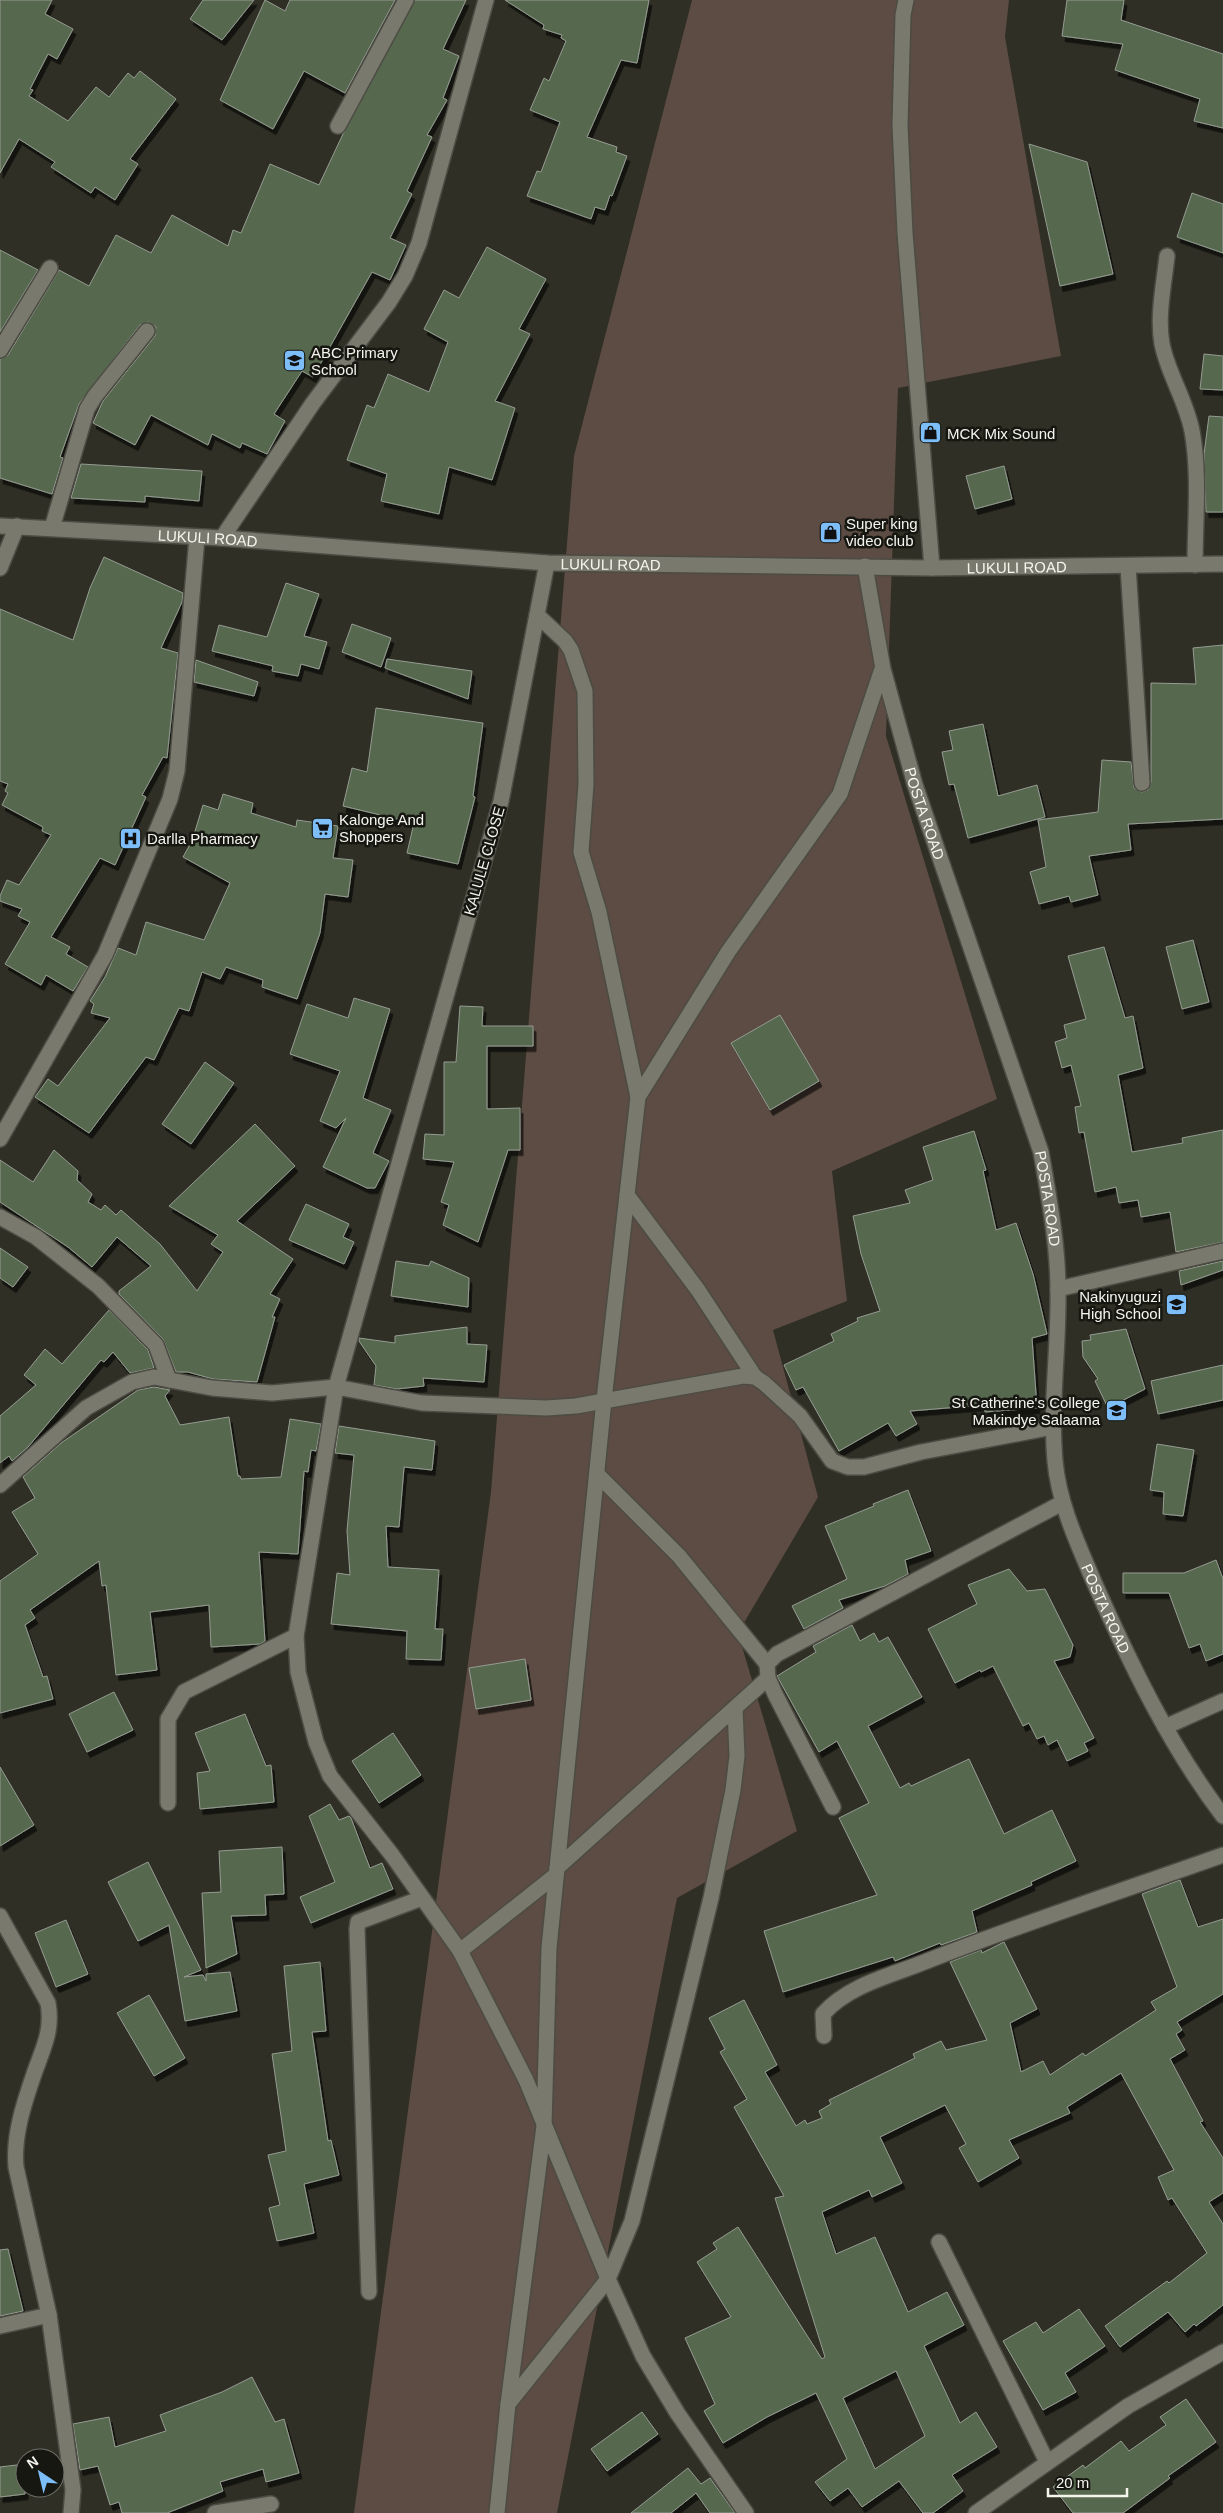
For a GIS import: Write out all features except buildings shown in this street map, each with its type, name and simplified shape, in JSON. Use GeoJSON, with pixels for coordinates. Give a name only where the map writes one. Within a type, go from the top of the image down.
{"type":"FeatureCollection","features":[{"type":"Feature","properties":{"kind":"street"},"geometry":{"type":"LineString","coordinates":[[338,126],[406,0]]}},
{"type":"Feature","properties":{"kind":"street"},"geometry":{"type":"LineString","coordinates":[[222,538],[313,403],[389,302],[405,276],[419,243],[486,0]]}},
{"type":"Feature","properties":{"kind":"street"},"geometry":{"type":"LineString","coordinates":[[906,0],[900,125],[906,233],[932,568]]}},
{"type":"Feature","properties":{"kind":"street"},"geometry":{"type":"LineString","coordinates":[[1167,256],[1161,318],[1162,344],[1170,370],[1183,397],[1192,431],[1195,459],[1195,565]]}},
{"type":"Feature","properties":{"kind":"street"},"geometry":{"type":"LineString","coordinates":[[0,350],[50,268]]}},
{"type":"Feature","properties":{"kind":"street"},"geometry":{"type":"LineString","coordinates":[[52,528],[87,409],[94,396],[147,331]]}},
{"type":"Feature","properties":{"kind":"street","name":"LUKULI ROAD"},"geometry":{"type":"LineString","coordinates":[[0,526],[222,538],[547,563],[932,568],[1223,564]]}},
{"type":"Feature","properties":{"kind":"street"},"geometry":{"type":"LineString","coordinates":[[0,568],[17,526]]}},
{"type":"Feature","properties":{"kind":"street"},"geometry":{"type":"LineString","coordinates":[[0,1138],[105,955],[170,799],[177,771],[197,537]]}},
{"type":"Feature","properties":{"kind":"street","name":"KALULE CLOSE"},"geometry":{"type":"LineString","coordinates":[[547,563],[500,801],[336,1387],[296,1636],[298,1672],[316,1742],[330,1776],[392,1855],[460,1951],[526,2080],[608,2279],[643,2356],[678,2414],[746,2513]]}},
{"type":"Feature","properties":{"kind":"street","name":"POSTA ROAD"},"geometry":{"type":"LineString","coordinates":[[865,566],[882,669],[915,785],[1042,1152],[1050,1201],[1058,1289],[1057,1363],[1053,1427],[1055,1462],[1062,1503],[1111,1619],[1164,1727],[1197,1781],[1223,1816]]}},
{"type":"Feature","properties":{"kind":"street"},"geometry":{"type":"LineString","coordinates":[[1128,566],[1142,783]]}},
{"type":"Feature","properties":{"kind":"street"},"geometry":{"type":"LineString","coordinates":[[497,2513],[508,2404],[544,2126],[549,1948],[598,1476],[604,1400],[638,1097],[599,912],[581,852],[586,784],[585,691],[572,650],[565,640],[537,615]]}},
{"type":"Feature","properties":{"kind":"street"},"geometry":{"type":"LineString","coordinates":[[638,1097],[728,952],[840,794],[882,669]]}},
{"type":"Feature","properties":{"kind":"street"},"geometry":{"type":"LineString","coordinates":[[627,1195],[698,1290],[755,1377],[800,1416],[832,1461],[848,1467],[864,1467],[921,1452],[1053,1427]]}},
{"type":"Feature","properties":{"kind":"street"},"geometry":{"type":"LineString","coordinates":[[0,1217],[36,1237],[98,1286],[156,1345],[169,1380]]}},
{"type":"Feature","properties":{"kind":"street"},"geometry":{"type":"LineString","coordinates":[[1058,1289],[1223,1251]]}},
{"type":"Feature","properties":{"kind":"street"},"geometry":{"type":"LineString","coordinates":[[0,1485],[86,1408],[110,1392],[132,1382],[154,1377],[212,1388],[272,1393],[336,1387],[422,1403],[546,1408],[576,1406],[743,1376],[755,1377]]}},
{"type":"Feature","properties":{"kind":"street"},"geometry":{"type":"LineString","coordinates":[[598,1476],[679,1556],[767,1671],[833,1807]]}},
{"type":"Feature","properties":{"kind":"street"},"geometry":{"type":"LineString","coordinates":[[460,1951],[557,1871],[735,1708],[767,1671],[776,1654],[1062,1503]]}},
{"type":"Feature","properties":{"kind":"street"},"geometry":{"type":"LineString","coordinates":[[168,1803],[168,1719],[184,1692],[296,1636]]}},
{"type":"Feature","properties":{"kind":"street"},"geometry":{"type":"LineString","coordinates":[[1164,1727],[1223,1701]]}},
{"type":"Feature","properties":{"kind":"street"},"geometry":{"type":"LineString","coordinates":[[508,2404],[608,2279],[632,2221],[711,1898],[733,1790],[736,1756],[735,1708]]}},
{"type":"Feature","properties":{"kind":"street"},"geometry":{"type":"LineString","coordinates":[[824,2036],[823,2014],[832,2003],[860,1988],[991,1936],[1223,1855]]}},
{"type":"Feature","properties":{"kind":"street"},"geometry":{"type":"LineString","coordinates":[[370,2292],[358,1922],[422,1898]]}},
{"type":"Feature","properties":{"kind":"street"},"geometry":{"type":"LineString","coordinates":[[0,1916],[48,2003],[50,2018],[50,2031],[33,2078],[14,2149],[16,2167],[49,2315],[73,2490],[71,2513]]}},
{"type":"Feature","properties":{"kind":"street"},"geometry":{"type":"LineString","coordinates":[[939,2242],[1047,2462]]}},
{"type":"Feature","properties":{"kind":"street"},"geometry":{"type":"LineString","coordinates":[[0,2326],[49,2315]]}},
{"type":"Feature","properties":{"kind":"street"},"geometry":{"type":"LineString","coordinates":[[976,2513],[1128,2406],[1223,2352]]}},
{"type":"Feature","properties":{"kind":"street"},"geometry":{"type":"LineString","coordinates":[[215,2513],[271,2504]]}},
{"type":"Feature","properties":{"kind":"shaded area"},"geometry":{"type":"Polygon","coordinates":[[[692,0],[1009,0],[1005,37],[1061,356],[898,388],[886,736],[997,1099],[832,1171],[847,1301],[773,1330],[818,1497],[738,1633],[797,1831],[677,1898],[557,2513],[354,2513],[491,1492],[574,456],[692,0]]]}},
{"type":"Feature","properties":{"kind":"place","name":"ABC Primary School"},"geometry":{"type":"Point","coordinates":[295,361]}},
{"type":"Feature","properties":{"kind":"place","name":"MCK Mix Sound"},"geometry":{"type":"Point","coordinates":[931,433]}},
{"type":"Feature","properties":{"kind":"place","name":"Super king video club"},"geometry":{"type":"Point","coordinates":[830,532]}},
{"type":"Feature","properties":{"kind":"place","name":"Kalonge And Shoppers"},"geometry":{"type":"Point","coordinates":[323,828]}},
{"type":"Feature","properties":{"kind":"place","name":"Darlla Pharmacy"},"geometry":{"type":"Point","coordinates":[131,838]}},
{"type":"Feature","properties":{"kind":"place","name":"Nakinyuguzi High School"},"geometry":{"type":"Point","coordinates":[1177,1305]}},
{"type":"Feature","properties":{"kind":"place","name":"St Catherine's College Makindye Salaama"},"geometry":{"type":"Point","coordinates":[1116,1411]}}]}
